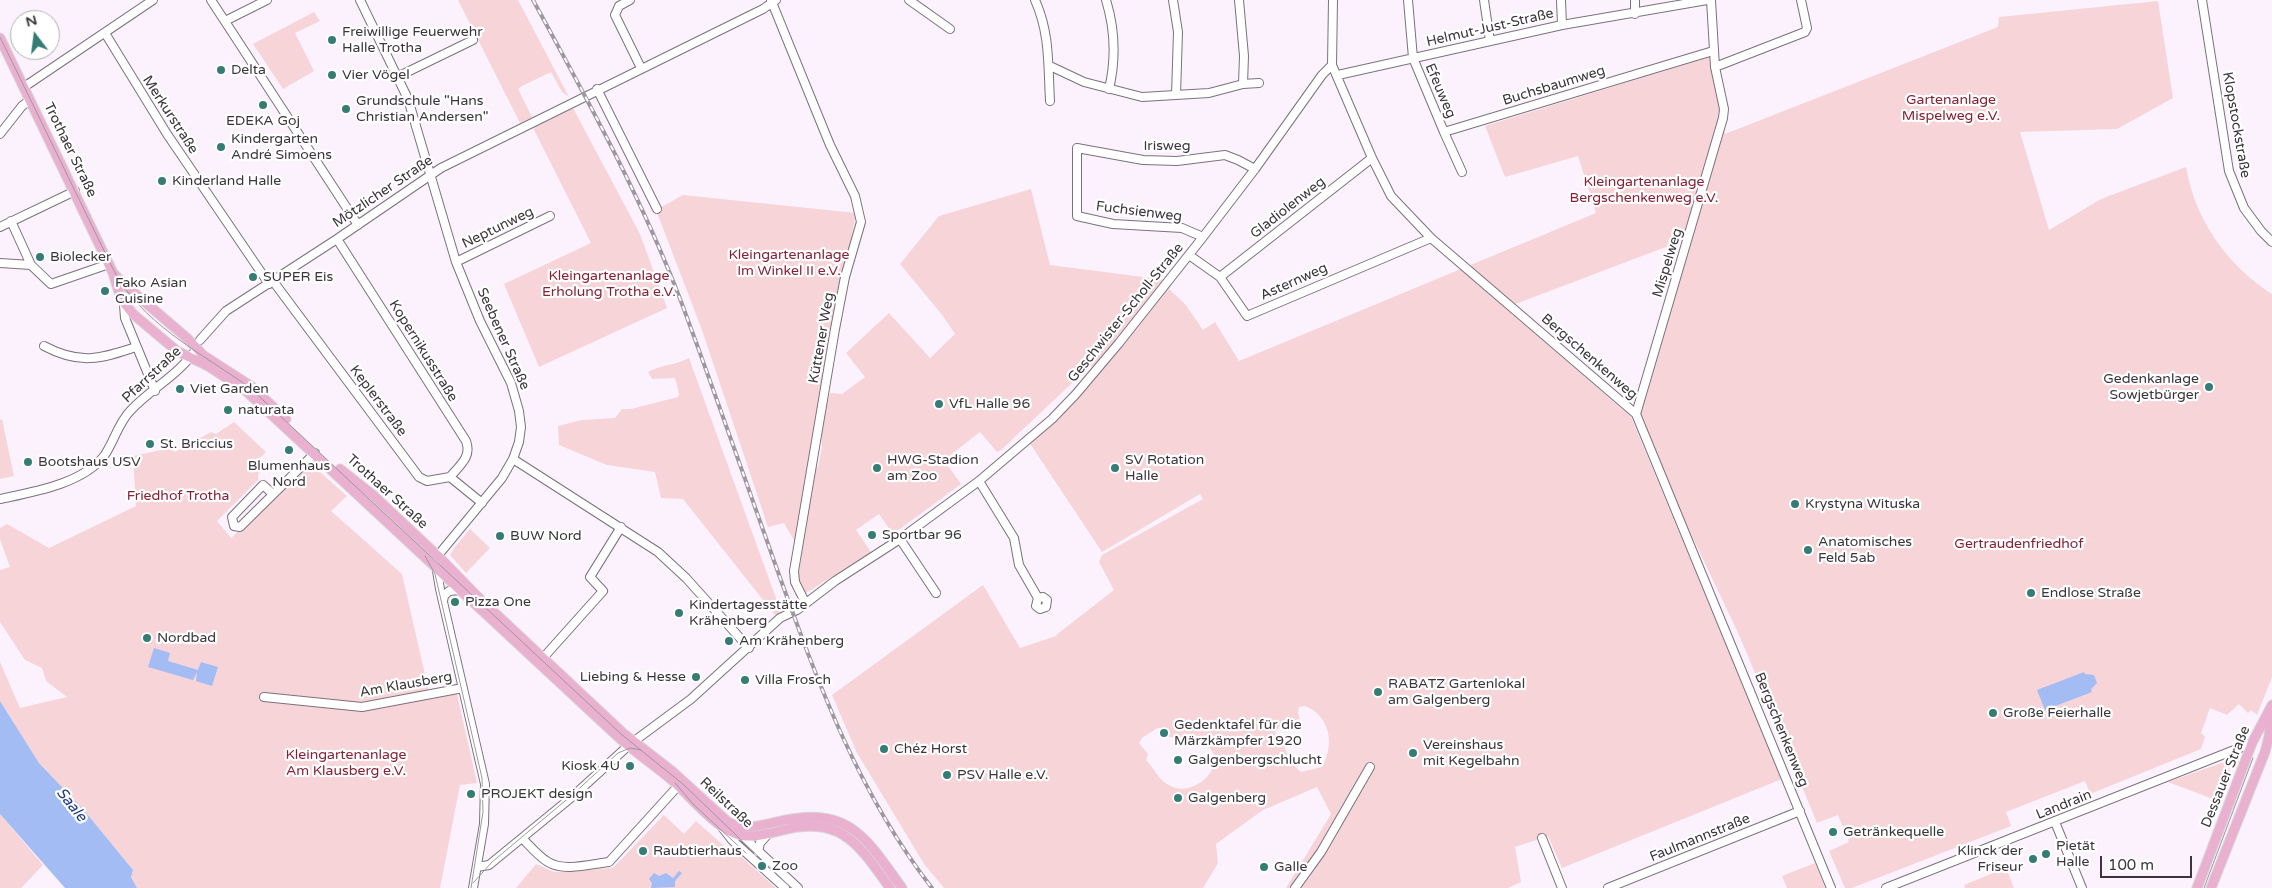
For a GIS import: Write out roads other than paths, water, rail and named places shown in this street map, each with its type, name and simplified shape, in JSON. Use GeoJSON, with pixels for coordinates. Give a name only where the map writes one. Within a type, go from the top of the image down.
{"type":"FeatureCollection","features":[{"type":"Feature","properties":{"kind":"main road","name":"Trothaer Straße"},"geometry":{"type":"LineString","coordinates":[[0,38],[109,264],[117,292],[124,305],[177,351],[208,366],[246,391],[315,453],[436,568],[631,744]]}},
{"type":"Feature","properties":{"kind":"main road","name":"Trothaer Straße"},"geometry":{"type":"LineString","coordinates":[[113,273],[199,344],[203,355],[251,386],[438,556],[631,744]]}},
{"type":"Feature","properties":{"kind":"main road","name":"Dessauer Straße"},"geometry":{"type":"LineString","coordinates":[[2211,888],[2271,736],[2272,705]]}},
{"type":"Feature","properties":{"kind":"main road","name":"Dessauer Straße"},"geometry":{"type":"LineString","coordinates":[[2197,888],[2252,743],[2272,705]]}},
{"type":"Feature","properties":{"kind":"main road"},"geometry":{"type":"LineString","coordinates":[[2262,760],[2258,748],[2252,743],[2271,736]]}},
{"type":"Feature","properties":{"kind":"main road","name":"Reilstraße"},"geometry":{"type":"LineString","coordinates":[[631,744],[724,824]]}},
{"type":"Feature","properties":{"kind":"main road","name":"Reilstraße"},"geometry":{"type":"LineString","coordinates":[[631,744],[672,771],[724,824]]}},
{"type":"Feature","properties":{"kind":"main road"},"geometry":{"type":"LineString","coordinates":[[724,824],[751,827],[801,817],[833,819],[852,828],[865,839],[902,888]]}},
{"type":"Feature","properties":{"kind":"main road"},"geometry":{"type":"LineString","coordinates":[[724,824],[741,835],[768,834],[810,826],[821,826],[839,832],[860,848],[890,888]]}},
{"type":"Feature","properties":{"kind":"street"},"geometry":{"type":"LineString","coordinates":[[211,0],[358,225]]}},
{"type":"Feature","properties":{"kind":"street"},"geometry":{"type":"LineString","coordinates":[[225,21],[267,0]]}},
{"type":"Feature","properties":{"kind":"street","name":"Seebener Straße"},"geometry":{"type":"LineString","coordinates":[[360,0],[398,78],[414,117],[456,262],[480,321],[516,397],[521,427],[519,442],[513,459],[502,478],[438,556]]}},
{"type":"Feature","properties":{"kind":"street"},"geometry":{"type":"LineString","coordinates":[[630,0],[618,6],[615,14],[641,68]]}},
{"type":"Feature","properties":{"kind":"street"},"geometry":{"type":"LineString","coordinates":[[910,0],[950,29]]}},
{"type":"Feature","properties":{"kind":"street"},"geometry":{"type":"LineString","coordinates":[[1035,0],[1043,19],[1048,39],[1050,100]]}},
{"type":"Feature","properties":{"kind":"street"},"geometry":{"type":"LineString","coordinates":[[1106,0],[1112,21],[1114,44],[1112,76],[1109,89]]}},
{"type":"Feature","properties":{"kind":"street"},"geometry":{"type":"LineString","coordinates":[[1173,0],[1178,32],[1176,95]]}},
{"type":"Feature","properties":{"kind":"street"},"geometry":{"type":"LineString","coordinates":[[1239,0],[1244,56],[1244,84]]}},
{"type":"Feature","properties":{"kind":"street","name":"Bergschenkenweg"},"geometry":{"type":"LineString","coordinates":[[1333,0],[1332,64],[1372,158],[1391,196],[1431,238],[1636,414],[1832,888]]}},
{"type":"Feature","properties":{"kind":"street","name":"Efeuweg"},"geometry":{"type":"LineString","coordinates":[[1408,0],[1413,58],[1444,132]]}},
{"type":"Feature","properties":{"kind":"street"},"geometry":{"type":"LineString","coordinates":[[1484,0],[1490,41]]}},
{"type":"Feature","properties":{"kind":"street"},"geometry":{"type":"LineString","coordinates":[[1561,0],[1562,25]]}},
{"type":"Feature","properties":{"kind":"street"},"geometry":{"type":"LineString","coordinates":[[1635,0],[1635,14]]}},
{"type":"Feature","properties":{"kind":"street","name":"Helmut-Just-Straße"},"geometry":{"type":"LineString","coordinates":[[1338,76],[1562,25],[1635,14],[1707,0]]}},
{"type":"Feature","properties":{"kind":"street","name":"Mispelweg"},"geometry":{"type":"LineString","coordinates":[[1636,414],[1723,118],[1724,109],[1713,51],[1711,0]]}},
{"type":"Feature","properties":{"kind":"street"},"geometry":{"type":"LineString","coordinates":[[1715,67],[1805,32],[1807,28],[1801,0]]}},
{"type":"Feature","properties":{"kind":"street","name":"Klopstockstraße"},"geometry":{"type":"LineString","coordinates":[[2202,0],[2229,171],[2238,196],[2247,213],[2272,242]]}},
{"type":"Feature","properties":{"kind":"street"},"geometry":{"type":"LineString","coordinates":[[24,87],[149,1]]}},
{"type":"Feature","properties":{"kind":"street","name":"Mötzlicher Straße"},"geometry":{"type":"LineString","coordinates":[[199,344],[226,311],[337,239],[441,168],[773,1]]}},
{"type":"Feature","properties":{"kind":"street","name":"Küttener Weg"},"geometry":{"type":"LineString","coordinates":[[773,1],[812,103],[854,196],[860,215],[859,228],[845,277],[835,329],[794,571],[795,582],[805,602]]}},
{"type":"Feature","properties":{"kind":"street","name":"Merkurstraße"},"geometry":{"type":"LineString","coordinates":[[105,33],[167,134],[271,282]]}},
{"type":"Feature","properties":{"kind":"street"},"geometry":{"type":"LineString","coordinates":[[398,78],[473,40]]}},
{"type":"Feature","properties":{"kind":"street","name":"Buchsbaumweg"},"geometry":{"type":"LineString","coordinates":[[1444,132],[1713,51]]}},
{"type":"Feature","properties":{"kind":"street","name":"Geschwister-Scholl-Straße"},"geometry":{"type":"LineString","coordinates":[[476,867],[487,867],[572,797],[631,744],[691,699],[780,618],[797,610],[805,602],[835,581],[900,539],[979,481],[1052,419],[1076,394],[1203,237],[1332,64]]}},
{"type":"Feature","properties":{"kind":"street"},"geometry":{"type":"LineString","coordinates":[[1050,66],[1084,82],[1142,97],[1209,93],[1244,84],[1259,83]]}},
{"type":"Feature","properties":{"kind":"street"},"geometry":{"type":"LineString","coordinates":[[597,89],[657,209]]}},
{"type":"Feature","properties":{"kind":"street"},"geometry":{"type":"LineString","coordinates":[[0,134],[22,106],[30,100]]}},
{"type":"Feature","properties":{"kind":"street"},"geometry":{"type":"LineString","coordinates":[[1444,132],[1462,172]]}},
{"type":"Feature","properties":{"kind":"street","name":"Irisweg"},"geometry":{"type":"LineString","coordinates":[[1077,148],[1143,160],[1177,161],[1225,155],[1255,169]]}},
{"type":"Feature","properties":{"kind":"street","name":"Fuchsienweg"},"geometry":{"type":"LineString","coordinates":[[1077,148],[1077,216],[1113,224],[1182,228],[1203,237]]}},
{"type":"Feature","properties":{"kind":"street","name":"Gladiolenweg"},"geometry":{"type":"LineString","coordinates":[[1220,277],[1372,158]]}},
{"type":"Feature","properties":{"kind":"street"},"geometry":{"type":"LineString","coordinates":[[0,227],[74,191]]}},
{"type":"Feature","properties":{"kind":"street","name":"Neptunweg"},"geometry":{"type":"LineString","coordinates":[[456,262],[550,216]]}},
{"type":"Feature","properties":{"kind":"street"},"geometry":{"type":"LineString","coordinates":[[12,221],[32,265],[51,284],[109,264]]}},
{"type":"Feature","properties":{"kind":"street","name":"Asternweg"},"geometry":{"type":"LineString","coordinates":[[1189,254],[1220,277],[1247,316],[1431,238]]}},
{"type":"Feature","properties":{"kind":"street","name":"Kopernikusstraße"},"geometry":{"type":"LineString","coordinates":[[337,239],[466,441],[469,452],[450,477]]}},
{"type":"Feature","properties":{"kind":"street"},"geometry":{"type":"LineString","coordinates":[[0,263],[32,265]]}},
{"type":"Feature","properties":{"kind":"street","name":"Keplerstraße"},"geometry":{"type":"LineString","coordinates":[[271,282],[419,477],[427,481],[450,477]]}},
{"type":"Feature","properties":{"kind":"street","name":"Trothaer Straße"},"geometry":{"type":"LineString","coordinates":[[124,305],[126,318],[136,347],[155,391]]}},
{"type":"Feature","properties":{"kind":"street","name":"Pfarrstraße"},"geometry":{"type":"LineString","coordinates":[[2,500],[82,476],[104,456],[122,421],[131,410],[155,391],[190,358],[199,344]]}},
{"type":"Feature","properties":{"kind":"street"},"geometry":{"type":"LineString","coordinates":[[44,346],[61,355],[86,360],[100,358],[136,347]]}},
{"type":"Feature","properties":{"kind":"street"},"geometry":{"type":"LineString","coordinates":[[273,494],[263,485],[232,517],[234,526],[240,527],[315,453]]}},
{"type":"Feature","properties":{"kind":"street"},"geometry":{"type":"LineString","coordinates":[[513,459],[658,552],[686,578],[749,648]]}},
{"type":"Feature","properties":{"kind":"street"},"geometry":{"type":"LineString","coordinates":[[450,477],[482,503]]}},
{"type":"Feature","properties":{"kind":"street"},"geometry":{"type":"LineString","coordinates":[[979,481],[1014,538],[1019,565],[1038,598]]}},
{"type":"Feature","properties":{"kind":"street"},"geometry":{"type":"LineString","coordinates":[[543,658],[602,591],[590,577],[621,527]]}},
{"type":"Feature","properties":{"kind":"street"},"geometry":{"type":"LineString","coordinates":[[900,539],[936,593]]}},
{"type":"Feature","properties":{"kind":"street"},"geometry":{"type":"LineString","coordinates":[[438,556],[436,568],[485,784],[484,816],[473,888]]}},
{"type":"Feature","properties":{"kind":"street"},"geometry":{"type":"LineString","coordinates":[[443,601],[444,596],[449,591],[460,590]]}},
{"type":"Feature","properties":{"kind":"street","name":"Am Klausberg"},"geometry":{"type":"LineString","coordinates":[[264,697],[362,707],[463,688]]}},
{"type":"Feature","properties":{"kind":"street","name":"Landrain"},"geometry":{"type":"LineString","coordinates":[[1886,888],[2252,743]]}},
{"type":"Feature","properties":{"kind":"street"},"geometry":{"type":"LineString","coordinates":[[1295,888],[1321,852],[1370,767]]}},
{"type":"Feature","properties":{"kind":"street"},"geometry":{"type":"LineString","coordinates":[[522,838],[542,858],[554,865],[564,866],[609,862],[678,786]]}},
{"type":"Feature","properties":{"kind":"street","name":"Faulmannstraße"},"geometry":{"type":"LineString","coordinates":[[1608,888],[1800,811]]}},
{"type":"Feature","properties":{"kind":"street"},"geometry":{"type":"LineString","coordinates":[[2055,822],[2082,888]]}},
{"type":"Feature","properties":{"kind":"street","name":"Reilstraße"},"geometry":{"type":"LineString","coordinates":[[724,824],[732,840],[785,888]]}},
{"type":"Feature","properties":{"kind":"street"},"geometry":{"type":"LineString","coordinates":[[758,852],[760,843],[768,834]]}},
{"type":"Feature","properties":{"kind":"street","name":"Reilstraße"},"geometry":{"type":"LineString","coordinates":[[741,835],[798,888]]}},
{"type":"Feature","properties":{"kind":"street"},"geometry":{"type":"LineString","coordinates":[[1542,838],[1562,888]]}},
{"type":"Feature","properties":{"kind":"water"},"geometry":{"type":"Polygon","coordinates":[[[154,648],[170,653],[168,661],[198,670],[201,662],[218,667],[212,686],[196,681],[197,672],[193,680],[148,667],[154,648]]]}},
{"type":"Feature","properties":{"kind":"water"},"geometry":{"type":"Polygon","coordinates":[[[2084,672],[2085,674],[2094,675],[2097,683],[2091,689],[2092,692],[2045,710],[2037,690],[2084,672]]]}},
{"type":"Feature","properties":{"kind":"water","name":"Saale"},"geometry":{"type":"Polygon","coordinates":[[[0,701],[39,763],[83,809],[133,870],[131,877],[137,888],[65,888],[0,814],[0,701]]]}},
{"type":"Feature","properties":{"kind":"water"},"geometry":{"type":"Polygon","coordinates":[[[679,871],[682,873],[675,881],[675,887],[651,888],[652,883],[649,879],[654,873],[659,876],[666,873],[673,878],[679,871]]]}},
{"type":"Feature","properties":{"kind":"tram line"},"geometry":{"type":"LineString","coordinates":[[0,37],[112,267],[124,287],[138,304],[173,335],[249,387],[621,734],[684,785],[791,888]]}},
{"type":"Feature","properties":{"kind":"tram line"},"geometry":{"type":"LineString","coordinates":[[425,556],[435,574],[482,778],[483,812],[471,888]]}},
{"type":"Feature","properties":{"kind":"tram line"},"geometry":{"type":"LineString","coordinates":[[473,883],[492,862],[571,796],[618,753],[630,748],[641,750]]}},
{"type":"Feature","properties":{"kind":"tram line"},"geometry":{"type":"LineString","coordinates":[[2204,888],[2253,758]]}},
{"type":"Feature","properties":{"kind":"tram line"},"geometry":{"type":"LineString","coordinates":[[675,783],[694,805],[746,853]]}},
{"type":"Feature","properties":{"kind":"railway"},"geometry":{"type":"LineString","coordinates":[[533,0],[613,149],[666,265],[682,304],[793,614],[842,736],[882,814],[932,888]]}},
{"type":"Feature","properties":{"kind":"place","name":"Freiwillige Feuerwehr Halle Trotha"},"geometry":{"type":"Point","coordinates":[332,40]}},
{"type":"Feature","properties":{"kind":"place","name":"Delta"},"geometry":{"type":"Point","coordinates":[221,70]}},
{"type":"Feature","properties":{"kind":"place","name":"Vier Vögel"},"geometry":{"type":"Point","coordinates":[332,75]}},
{"type":"Feature","properties":{"kind":"place","name":"EDEKA Goj"},"geometry":{"type":"Point","coordinates":[263,105]}},
{"type":"Feature","properties":{"kind":"place","name":"Grundschule \"Hans Christian Andersen\""},"geometry":{"type":"Point","coordinates":[346,109]}},
{"type":"Feature","properties":{"kind":"place","name":"Kindergarten André Simoens"},"geometry":{"type":"Point","coordinates":[221,147]}},
{"type":"Feature","properties":{"kind":"place","name":"Kinderland Halle"},"geometry":{"type":"Point","coordinates":[162,181]}},
{"type":"Feature","properties":{"kind":"place","name":"Biolecker"},"geometry":{"type":"Point","coordinates":[40,257]}},
{"type":"Feature","properties":{"kind":"place","name":"SUPER Eis"},"geometry":{"type":"Point","coordinates":[253,277]}},
{"type":"Feature","properties":{"kind":"place","name":"Fako Asian Cuisine"},"geometry":{"type":"Point","coordinates":[105,291]}},
{"type":"Feature","properties":{"kind":"place","name":"Gedenkanlage Sowjetbürger"},"geometry":{"type":"Point","coordinates":[2209,387]}},
{"type":"Feature","properties":{"kind":"place","name":"Viet Garden"},"geometry":{"type":"Point","coordinates":[180,389]}},
{"type":"Feature","properties":{"kind":"place","name":"VfL Halle 96"},"geometry":{"type":"Point","coordinates":[939,404]}},
{"type":"Feature","properties":{"kind":"place","name":"naturata"},"geometry":{"type":"Point","coordinates":[228,410]}},
{"type":"Feature","properties":{"kind":"place","name":"St. Briccius"},"geometry":{"type":"Point","coordinates":[150,444]}},
{"type":"Feature","properties":{"kind":"place","name":"Blumenhaus Nord"},"geometry":{"type":"Point","coordinates":[289,450]}},
{"type":"Feature","properties":{"kind":"place","name":"Bootshaus USV"},"geometry":{"type":"Point","coordinates":[28,462]}},
{"type":"Feature","properties":{"kind":"place","name":"HWG-Stadion am Zoo"},"geometry":{"type":"Point","coordinates":[877,468]}},
{"type":"Feature","properties":{"kind":"place","name":"SV Rotation Halle"},"geometry":{"type":"Point","coordinates":[1115,468]}},
{"type":"Feature","properties":{"kind":"place","name":"Krystyna Wituska"},"geometry":{"type":"Point","coordinates":[1795,504]}},
{"type":"Feature","properties":{"kind":"place","name":"Sportbar 96"},"geometry":{"type":"Point","coordinates":[872,535]}},
{"type":"Feature","properties":{"kind":"place","name":"BUW Nord"},"geometry":{"type":"Point","coordinates":[500,536]}},
{"type":"Feature","properties":{"kind":"place","name":"Anatomisches Feld 5ab"},"geometry":{"type":"Point","coordinates":[1808,550]}},
{"type":"Feature","properties":{"kind":"place","name":"Endlose Straße"},"geometry":{"type":"Point","coordinates":[2031,593]}},
{"type":"Feature","properties":{"kind":"place","name":"Pizza One"},"geometry":{"type":"Point","coordinates":[455,602]}},
{"type":"Feature","properties":{"kind":"place","name":"Kindertagesstätte Krähenberg"},"geometry":{"type":"Point","coordinates":[679,613]}},
{"type":"Feature","properties":{"kind":"place","name":"Nordbad"},"geometry":{"type":"Point","coordinates":[147,638]}},
{"type":"Feature","properties":{"kind":"place","name":"Am Krähenberg"},"geometry":{"type":"Point","coordinates":[729,641]}},
{"type":"Feature","properties":{"kind":"place","name":"Liebing & Hesse"},"geometry":{"type":"Point","coordinates":[696,677]}},
{"type":"Feature","properties":{"kind":"place","name":"Villa Frosch"},"geometry":{"type":"Point","coordinates":[745,680]}},
{"type":"Feature","properties":{"kind":"place","name":"RABATZ Gartenlokal am Galgenberg"},"geometry":{"type":"Point","coordinates":[1378,692]}},
{"type":"Feature","properties":{"kind":"place","name":"Große Feierhalle"},"geometry":{"type":"Point","coordinates":[1993,713]}},
{"type":"Feature","properties":{"kind":"place","name":"Gedenktafel für die Märzkämpfer 1920"},"geometry":{"type":"Point","coordinates":[1164,733]}},
{"type":"Feature","properties":{"kind":"place","name":"Chéz Horst"},"geometry":{"type":"Point","coordinates":[884,749]}},
{"type":"Feature","properties":{"kind":"place","name":"Vereinshaus mit Kegelbahn"},"geometry":{"type":"Point","coordinates":[1413,753]}},
{"type":"Feature","properties":{"kind":"place","name":"Galgenbergschlucht"},"geometry":{"type":"Point","coordinates":[1178,760]}},
{"type":"Feature","properties":{"kind":"place","name":"Kiosk 4U"},"geometry":{"type":"Point","coordinates":[630,766]}},
{"type":"Feature","properties":{"kind":"place","name":"PSV Halle e.V."},"geometry":{"type":"Point","coordinates":[947,775]}},
{"type":"Feature","properties":{"kind":"place","name":"PROJEKT design"},"geometry":{"type":"Point","coordinates":[471,794]}},
{"type":"Feature","properties":{"kind":"place","name":"Galgenberg"},"geometry":{"type":"Point","coordinates":[1178,798]}},
{"type":"Feature","properties":{"kind":"place","name":"Getränkequelle"},"geometry":{"type":"Point","coordinates":[1833,832]}},
{"type":"Feature","properties":{"kind":"place","name":"Raubtierhaus"},"geometry":{"type":"Point","coordinates":[643,851]}},
{"type":"Feature","properties":{"kind":"place","name":"Pietät Halle"},"geometry":{"type":"Point","coordinates":[2046,854]}},
{"type":"Feature","properties":{"kind":"place","name":"Klinck der Friseur"},"geometry":{"type":"Point","coordinates":[2033,859]}},
{"type":"Feature","properties":{"kind":"place","name":"Zoo"},"geometry":{"type":"Point","coordinates":[762,866]}},
{"type":"Feature","properties":{"kind":"place","name":"Galle"},"geometry":{"type":"Point","coordinates":[1264,867]}},
{"type":"Feature","properties":{"kind":"park label","name":"Gartenanlage Mispelweg e.V."},"geometry":{"type":"Point","coordinates":[1951,108]}},
{"type":"Feature","properties":{"kind":"park label","name":"Kleingartenanlage Bergschenkenweg e.V."},"geometry":{"type":"Point","coordinates":[1644,190]}},
{"type":"Feature","properties":{"kind":"park label","name":"Kleingartenanlage Im Winkel II e.V."},"geometry":{"type":"Point","coordinates":[789,264]}},
{"type":"Feature","properties":{"kind":"park label","name":"Kleingartenanlage Erholung Trotha e.V."},"geometry":{"type":"Point","coordinates":[609,284]}},
{"type":"Feature","properties":{"kind":"park label","name":"Friedhof Trotha"},"geometry":{"type":"Point","coordinates":[178,496]}},
{"type":"Feature","properties":{"kind":"park label","name":"Gertraudenfriedhof"},"geometry":{"type":"Point","coordinates":[2019,544]}},
{"type":"Feature","properties":{"kind":"park label","name":"Kleingartenanlage Am Klausberg e.V."},"geometry":{"type":"Point","coordinates":[346,764]}}]}
